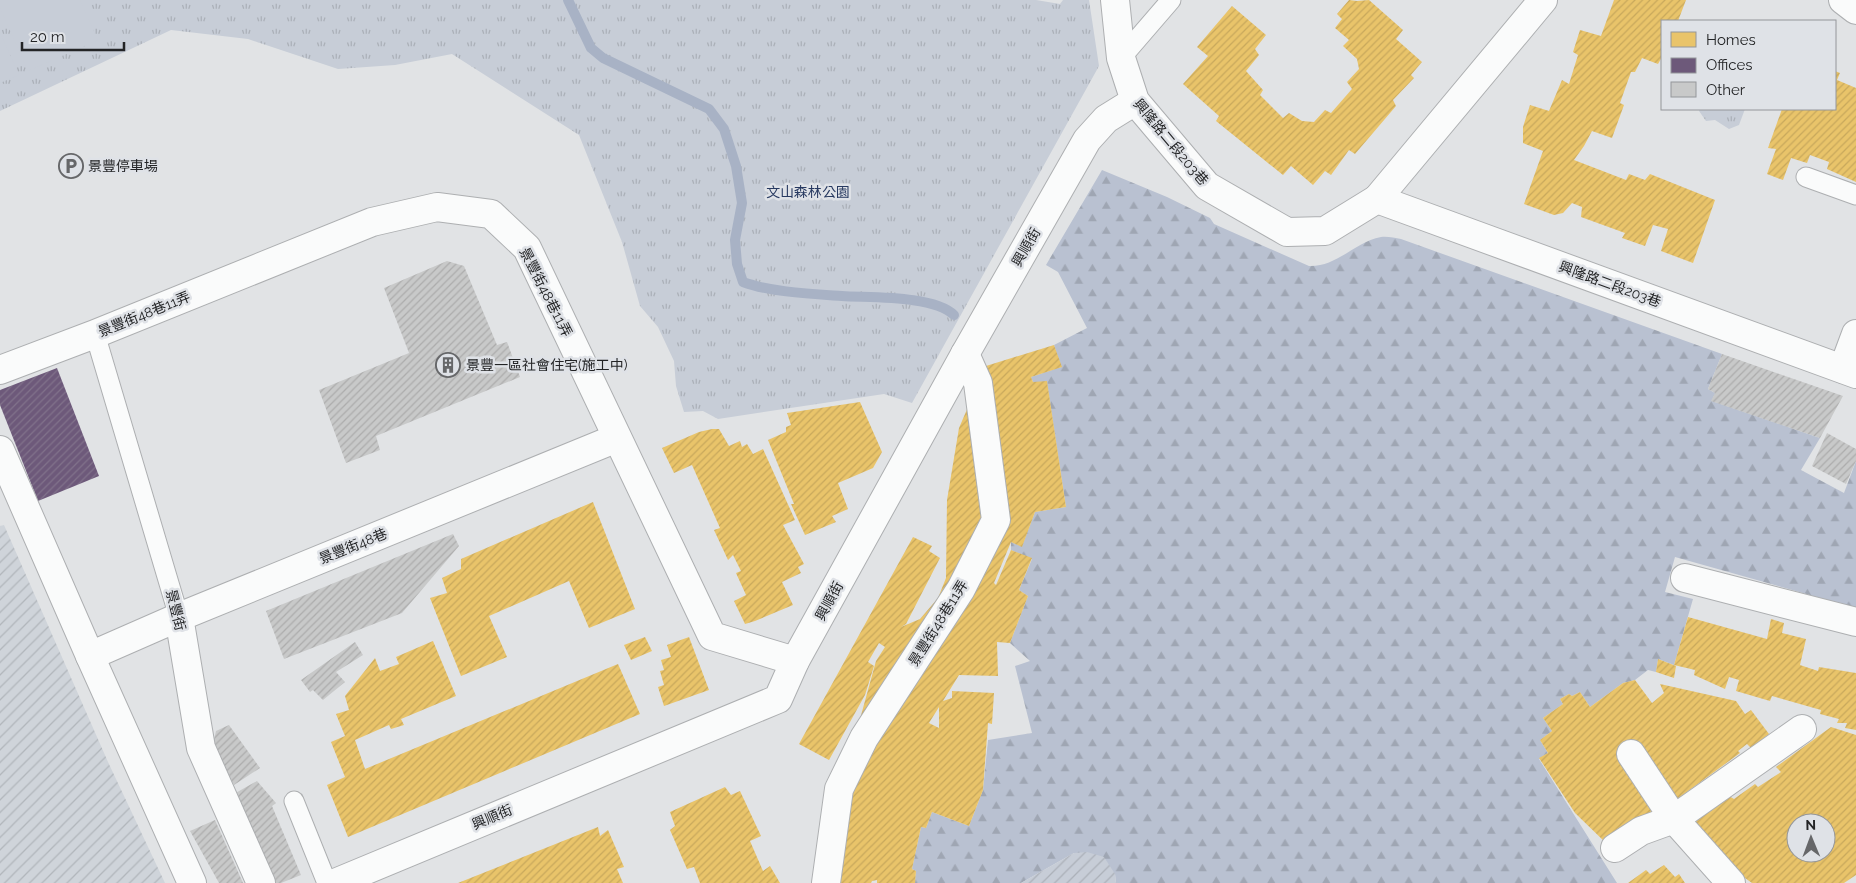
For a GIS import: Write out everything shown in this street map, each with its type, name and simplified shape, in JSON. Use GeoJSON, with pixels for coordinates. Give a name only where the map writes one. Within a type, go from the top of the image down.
{"type":"FeatureCollection","features":[{"type":"Feature","properties":{"kind":"street","name":"興隆路二段203巷"},"geometry":{"type":"LineString","coordinates":[[1115,0],[1121,58],[1135,101],[1207,186],[1287,232],[1325,231],[1377,199],[1543,0]]}},
{"type":"Feature","properties":{"kind":"street"},"geometry":{"type":"LineString","coordinates":[[1843,0],[1856,10]]}},
{"type":"Feature","properties":{"kind":"street","name":"興順街"},"geometry":{"type":"LineString","coordinates":[[335,883],[778,699],[795,661],[965,354],[1087,140],[1106,119],[1135,101]]}},
{"type":"Feature","properties":{"kind":"street","name":"興隆路二段203巷"},"geometry":{"type":"LineString","coordinates":[[1377,199],[1850,372],[1856,334]]}},
{"type":"Feature","properties":{"kind":"street","name":"景豐街48巷11弄"},"geometry":{"type":"LineString","coordinates":[[0,370],[95,334],[372,222],[437,207],[491,214],[527,248],[712,636],[795,661]]}},
{"type":"Feature","properties":{"kind":"street","name":"景豐街48巷11弄"},"geometry":{"type":"LineString","coordinates":[[826,883],[839,789],[864,738],[961,589],[996,520],[978,383],[965,354]]}},
{"type":"Feature","properties":{"kind":"street","name":"景豐街48巷"},"geometry":{"type":"LineString","coordinates":[[90,656],[179,617],[618,438]]}},
{"type":"Feature","properties":{"kind":"street"},"geometry":{"type":"LineString","coordinates":[[0,450],[192,883]]}},
{"type":"Feature","properties":{"kind":"street"},"geometry":{"type":"LineString","coordinates":[[1685,578],[1856,622]]}},
{"type":"Feature","properties":{"kind":"street","name":"景豐街"},"geometry":{"type":"LineString","coordinates":[[179,617],[201,748],[261,883]]}},
{"type":"Feature","properties":{"kind":"street"},"geometry":{"type":"LineString","coordinates":[[1615,848],[1641,831],[1674,819],[1802,729]]}},
{"type":"Feature","properties":{"kind":"street"},"geometry":{"type":"LineString","coordinates":[[1631,754],[1674,819],[1731,883]]}},
{"type":"Feature","properties":{"kind":"lane"},"geometry":{"type":"LineString","coordinates":[[1121,58],[1171,0]]}},
{"type":"Feature","properties":{"kind":"lane"},"geometry":{"type":"LineString","coordinates":[[1806,177],[1856,195]]}},
{"type":"Feature","properties":{"kind":"lane","name":"景豐街"},"geometry":{"type":"LineString","coordinates":[[95,334],[179,617]]}},
{"type":"Feature","properties":{"kind":"lane"},"geometry":{"type":"LineString","coordinates":[[294,801],[328,883]]}},
{"type":"Feature","properties":{"kind":"shaded area"},"geometry":{"type":"Polygon","coordinates":[[[4,525],[108,762],[165,883],[0,883],[0,526],[4,525]]]}},
{"type":"Feature","properties":{"kind":"green space","name":"文山森林公園"},"geometry":{"type":"Polygon","coordinates":[[[0,0],[1036,0],[1060,4],[1063,0],[1089,0],[1099,66],[912,403],[884,394],[718,419],[703,411],[684,412],[676,386],[674,361],[658,327],[640,306],[622,242],[579,135],[452,54],[395,65],[338,69],[248,39],[171,30],[0,111],[0,0]]]}},
{"type":"Feature","properties":{"kind":"green space"},"geometry":{"type":"Polygon","coordinates":[[[0,0],[80,0],[98,40],[28,71],[0,8],[0,0]]]}},
{"type":"Feature","properties":{"kind":"green space"},"geometry":{"type":"Polygon","coordinates":[[[0,32],[19,75],[0,83],[0,32]]]}},
{"type":"Feature","properties":{"kind":"green space"},"geometry":{"type":"Polygon","coordinates":[[[1745,110],[1739,125],[1729,129],[1715,120],[1706,121],[1699,111],[1745,110]]]}},
{"type":"Feature","properties":{"kind":"green space"},"geometry":{"type":"Polygon","coordinates":[[[1102,170],[1167,197],[1210,218],[1214,224],[1309,266],[1328,263],[1372,240],[1383,237],[1401,239],[1722,354],[1708,389],[1715,393],[1712,401],[1820,438],[1801,470],[1844,493],[1856,461],[1856,608],[1675,557],[1665,592],[1693,599],[1674,665],[1658,659],[1656,672],[1648,670],[1635,680],[1623,683],[1590,707],[1580,692],[1572,696],[1569,694],[1560,699],[1563,704],[1543,718],[1552,731],[1540,740],[1548,753],[1539,759],[1617,883],[1116,883],[1115,874],[1074,853],[1021,883],[915,883],[916,871],[912,869],[921,827],[926,828],[932,812],[969,826],[983,790],[988,740],[1032,733],[1015,666],[1030,661],[1010,643],[1028,596],[1019,590],[1032,559],[1011,550],[1011,542],[1022,546],[1035,512],[1066,507],[1047,382],[1033,382],[1031,377],[1061,367],[1054,345],[1087,328],[1058,272],[1046,265],[1102,170]]]}},
{"type":"Feature","properties":{"kind":"green space"},"geometry":{"type":"Polygon","coordinates":[[[1087,852],[1104,857],[1115,874],[1116,883],[1021,883],[1074,853],[1087,852]]]}},
{"type":"Feature","properties":{"kind":"building: Homes"},"geometry":{"type":"Polygon","coordinates":[[[1349,0],[1369,0],[1403,30],[1396,39],[1422,62],[1411,75],[1414,78],[1393,100],[1396,106],[1355,154],[1349,150],[1331,175],[1325,171],[1313,185],[1291,166],[1283,175],[1216,121],[1219,116],[1183,84],[1208,56],[1197,47],[1232,6],[1266,35],[1255,49],[1259,55],[1246,71],[1263,90],[1260,95],[1283,118],[1289,113],[1302,121],[1314,122],[1325,110],[1331,113],[1352,89],[1347,82],[1359,69],[1357,59],[1343,46],[1349,40],[1335,28],[1342,19],[1337,14],[1349,0]]]}},
{"type":"Feature","properties":{"kind":"building: Homes"},"geometry":{"type":"Polygon","coordinates":[[[1614,0],[1686,0],[1678,20],[1661,20],[1661,59],[1658,64],[1642,58],[1635,72],[1631,72],[1620,103],[1624,105],[1612,138],[1592,131],[1574,160],[1626,180],[1629,174],[1645,180],[1650,174],[1715,200],[1693,263],[1661,251],[1668,229],[1653,225],[1645,246],[1622,238],[1625,233],[1581,217],[1582,207],[1572,203],[1563,213],[1554,215],[1524,204],[1543,151],[1523,143],[1523,127],[1530,105],[1549,111],[1562,80],[1569,84],[1578,55],[1573,52],[1580,30],[1601,36],[1614,0]]]}},
{"type":"Feature","properties":{"kind":"building: Homes"},"geometry":{"type":"Polygon","coordinates":[[[1836,71],[1840,73],[1837,80],[1856,88],[1856,182],[1827,169],[1829,162],[1810,155],[1807,163],[1791,158],[1783,180],[1767,174],[1776,149],[1768,148],[1782,110],[1836,110],[1836,71]]]}},
{"type":"Feature","properties":{"kind":"building: Homes"},"geometry":{"type":"Polygon","coordinates":[[[1054,345],[1062,367],[1031,377],[1033,382],[1047,381],[1066,507],[1035,512],[1022,547],[1011,542],[994,583],[996,585],[1011,550],[1032,558],[1019,590],[1028,596],[1010,643],[997,642],[998,676],[959,675],[943,701],[952,698],[952,691],[994,693],[992,724],[988,723],[983,790],[969,826],[932,812],[926,828],[921,827],[912,869],[916,871],[915,883],[877,883],[877,880],[871,883],[833,883],[847,796],[995,535],[986,388],[993,387],[986,366],[1054,345]],[[939,707],[929,723],[939,728],[939,707]]]}},
{"type":"Feature","properties":{"kind":"building: Homes"},"geometry":{"type":"Polygon","coordinates":[[[971,400],[985,535],[860,719],[876,661],[885,647],[879,643],[868,662],[874,666],[865,695],[829,760],[799,744],[913,537],[932,546],[929,551],[940,558],[906,624],[901,627],[920,619],[938,598],[946,578],[947,500],[959,428],[971,400]]]}},
{"type":"Feature","properties":{"kind":"building: Homes"},"geometry":{"type":"Polygon","coordinates":[[[860,402],[882,452],[873,468],[838,483],[848,509],[832,516],[836,522],[805,535],[791,504],[794,504],[768,440],[786,432],[786,427],[791,425],[787,413],[860,402]]]}},
{"type":"Feature","properties":{"kind":"building: Homes"},"geometry":{"type":"Polygon","coordinates":[[[719,429],[729,446],[740,441],[742,447],[747,444],[753,454],[763,449],[795,520],[783,525],[804,564],[798,567],[801,573],[782,582],[793,605],[745,624],[734,601],[746,595],[736,573],[741,571],[733,555],[728,560],[714,530],[720,528],[692,465],[674,473],[662,448],[699,432],[719,429]]]}},
{"type":"Feature","properties":{"kind":"building: Homes"},"geometry":{"type":"Polygon","coordinates":[[[593,502],[635,609],[589,628],[569,581],[489,616],[507,657],[461,676],[430,598],[447,593],[442,578],[461,569],[461,559],[593,502]]]}},
{"type":"Feature","properties":{"kind":"building: Homes"},"geometry":{"type":"Polygon","coordinates":[[[1688,617],[1767,639],[1771,619],[1784,623],[1782,633],[1806,639],[1800,665],[1818,671],[1819,667],[1856,673],[1856,730],[1845,728],[1847,723],[1837,723],[1839,719],[1820,714],[1821,710],[1772,696],[1770,701],[1736,691],[1739,680],[1729,677],[1725,689],[1694,675],[1695,670],[1674,665],[1688,617]]]}},
{"type":"Feature","properties":{"kind":"building: Homes"},"geometry":{"type":"Polygon","coordinates":[[[645,637],[652,651],[631,660],[624,645],[645,637]]]}},
{"type":"Feature","properties":{"kind":"building: Homes"},"geometry":{"type":"Polygon","coordinates":[[[689,637],[709,690],[664,706],[658,687],[664,685],[660,671],[664,670],[661,660],[671,657],[667,645],[689,637]]]}},
{"type":"Feature","properties":{"kind":"building: Homes"},"geometry":{"type":"Polygon","coordinates":[[[433,641],[456,696],[401,719],[404,725],[391,729],[389,725],[355,740],[365,769],[618,664],[640,714],[348,837],[327,785],[345,777],[331,742],[345,736],[336,714],[349,710],[345,696],[375,658],[380,671],[399,664],[396,657],[433,641]]]}},
{"type":"Feature","properties":{"kind":"building: Homes"},"geometry":{"type":"Polygon","coordinates":[[[1658,659],[1676,666],[1674,678],[1656,672],[1658,659]]]}},
{"type":"Feature","properties":{"kind":"building: Homes"},"geometry":{"type":"Polygon","coordinates":[[[1635,680],[1652,703],[1664,693],[1660,684],[1736,701],[1745,714],[1751,710],[1769,734],[1751,748],[1747,744],[1738,751],[1740,753],[1676,800],[1655,809],[1607,844],[1575,813],[1539,758],[1548,753],[1540,740],[1552,731],[1543,718],[1563,704],[1560,699],[1569,694],[1572,696],[1580,692],[1590,707],[1623,683],[1635,680]]]}},
{"type":"Feature","properties":{"kind":"building: Homes"},"geometry":{"type":"Polygon","coordinates":[[[1831,727],[1856,735],[1856,875],[1844,883],[1752,883],[1714,856],[1692,821],[1729,796],[1734,799],[1755,784],[1758,787],[1781,772],[1776,767],[1831,727]]]}},
{"type":"Feature","properties":{"kind":"building: Homes"},"geometry":{"type":"Polygon","coordinates":[[[725,787],[731,795],[740,791],[761,836],[750,841],[763,871],[770,866],[780,883],[700,883],[694,867],[687,869],[670,830],[675,826],[670,812],[725,787]]]}},
{"type":"Feature","properties":{"kind":"building: Homes"},"geometry":{"type":"Polygon","coordinates":[[[598,827],[600,836],[608,830],[624,867],[617,869],[623,883],[458,883],[598,827]]]}},
{"type":"Feature","properties":{"kind":"building: Homes"},"geometry":{"type":"Polygon","coordinates":[[[1664,865],[1675,877],[1679,874],[1685,883],[1628,883],[1646,870],[1650,874],[1664,865]]]}},
{"type":"Feature","properties":{"kind":"building: Offices"},"geometry":{"type":"Polygon","coordinates":[[[57,368],[99,476],[38,501],[0,405],[0,390],[57,368]]]}},
{"type":"Feature","properties":{"kind":"building: Other","name":"景豐一區社會住宅(施工中)"},"geometry":{"type":"Polygon","coordinates":[[[447,261],[464,266],[497,345],[507,342],[520,377],[376,436],[380,450],[346,463],[319,390],[409,353],[384,288],[447,261]]]}},
{"type":"Feature","properties":{"kind":"building: Other"},"geometry":{"type":"Polygon","coordinates":[[[1722,354],[1843,396],[1820,438],[1711,401],[1715,393],[1708,389],[1722,354]]]}},
{"type":"Feature","properties":{"kind":"building: Other"},"geometry":{"type":"Polygon","coordinates":[[[1827,433],[1856,449],[1856,461],[1846,484],[1812,466],[1827,433]]]}},
{"type":"Feature","properties":{"kind":"building: Other"},"geometry":{"type":"Polygon","coordinates":[[[453,534],[459,546],[402,613],[284,659],[266,611],[453,534]]]}},
{"type":"Feature","properties":{"kind":"building: Other"},"geometry":{"type":"Polygon","coordinates":[[[355,642],[363,655],[336,672],[345,682],[323,700],[313,690],[310,692],[301,680],[355,642]]]}},
{"type":"Feature","properties":{"kind":"building: Other"},"geometry":{"type":"Polygon","coordinates":[[[229,725],[260,768],[234,785],[213,744],[216,731],[229,725]]]}},
{"type":"Feature","properties":{"kind":"building: Other"},"geometry":{"type":"Polygon","coordinates":[[[257,781],[276,803],[272,806],[301,875],[281,883],[272,883],[232,795],[257,781]]]}},
{"type":"Feature","properties":{"kind":"building: Other"},"geometry":{"type":"Polygon","coordinates":[[[215,820],[243,883],[219,883],[190,831],[215,820]]]}},
{"type":"Feature","properties":{"kind":"waterway"},"geometry":{"type":"LineString","coordinates":[[568,0],[591,48],[603,58],[709,109],[724,129],[736,166],[742,203],[735,240],[737,264],[743,282],[791,292],[916,301],[931,304],[954,315]]}},
{"type":"Feature","properties":{"kind":"place","name":"景豐停車場"},"geometry":{"type":"Point","coordinates":[71,166]}},
{"type":"Feature","properties":{"kind":"place","name":"景豐一區社會住宅(施工中)"},"geometry":{"type":"Point","coordinates":[448,365]}}]}
